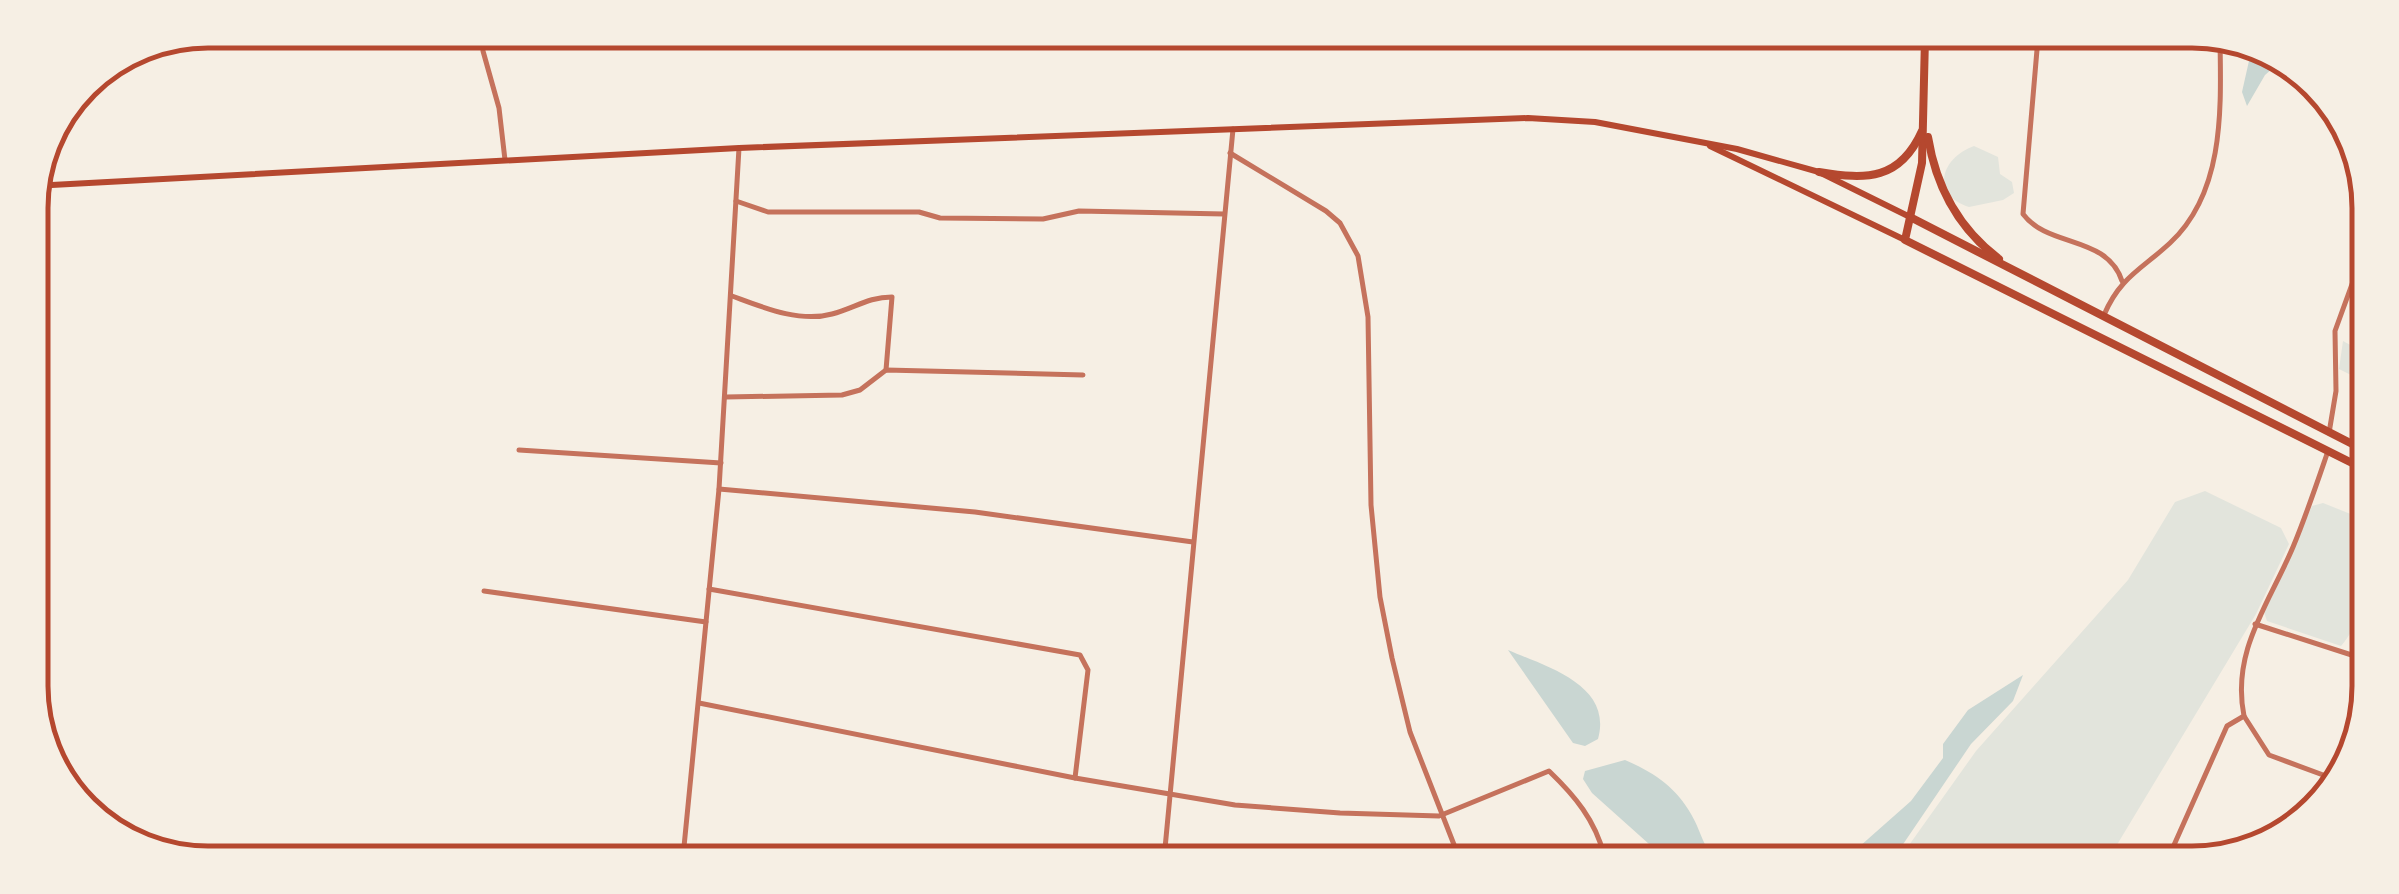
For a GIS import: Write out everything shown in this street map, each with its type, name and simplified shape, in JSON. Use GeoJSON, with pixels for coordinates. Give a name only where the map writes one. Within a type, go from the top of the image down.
{"type":"FeatureCollection","features":[{"type":"Feature","properties":{"kind":"main road"},"geometry":{"type":"LineString","coordinates":[[1924,48],[1926,122],[1932,160],[1951,207],[1974,238],[2021,276]]}},
{"type":"Feature","properties":{"kind":"main road"},"geometry":{"type":"LineString","coordinates":[[50,185],[1233,126],[1562,119],[1704,144],[1856,178],[1887,174],[1912,151],[1926,122]]}},
{"type":"Feature","properties":{"kind":"main road"},"geometry":{"type":"LineString","coordinates":[[1905,240],[1912,218],[1926,122]]}},
{"type":"Feature","properties":{"kind":"main road"},"geometry":{"type":"LineString","coordinates":[[1704,144],[2352,463]]}},
{"type":"Feature","properties":{"kind":"main road"},"geometry":{"type":"LineString","coordinates":[[1819,172],[2352,444]]}},
{"type":"Feature","properties":{"kind":"street"},"geometry":{"type":"LineString","coordinates":[[2037,48],[2024,214],[2042,230],[2108,258],[2122,281]]}},
{"type":"Feature","properties":{"kind":"street"},"geometry":{"type":"LineString","coordinates":[[483,51],[499,108],[506,163]]}},
{"type":"Feature","properties":{"kind":"street"},"geometry":{"type":"LineString","coordinates":[[2103,318],[2122,281],[2185,228],[2206,194],[2214,160],[2219,51]]}},
{"type":"Feature","properties":{"kind":"street"},"geometry":{"type":"LineString","coordinates":[[1166,846],[1233,126]]}},
{"type":"Feature","properties":{"kind":"street"},"geometry":{"type":"LineString","coordinates":[[684,846],[719,489],[738,148]]}},
{"type":"Feature","properties":{"kind":"street"},"geometry":{"type":"LineString","coordinates":[[1230,153],[1326,211],[1340,223],[1358,256],[1368,317],[1371,505],[1380,597],[1410,732],[1453,846]]}},
{"type":"Feature","properties":{"kind":"street"},"geometry":{"type":"LineString","coordinates":[[735,200],[768,212],[920,212],[940,218],[1043,219],[1079,211],[1224,214]]}},
{"type":"Feature","properties":{"kind":"street"},"geometry":{"type":"LineString","coordinates":[[2329,432],[2336,391],[2335,331],[2352,283]]}},
{"type":"Feature","properties":{"kind":"street"},"geometry":{"type":"LineString","coordinates":[[732,296],[802,316],[831,314],[868,298],[892,297],[886,370]]}},
{"type":"Feature","properties":{"kind":"street"},"geometry":{"type":"LineString","coordinates":[[726,397],[842,394],[860,390],[886,370],[1083,376]]}},
{"type":"Feature","properties":{"kind":"street"},"geometry":{"type":"LineString","coordinates":[[519,450],[721,463]]}},
{"type":"Feature","properties":{"kind":"street"},"geometry":{"type":"LineString","coordinates":[[2324,775],[2269,755],[2244,716],[2241,666],[2255,624],[2293,548],[2328,451]]}},
{"type":"Feature","properties":{"kind":"street"},"geometry":{"type":"LineString","coordinates":[[719,489],[976,512],[1194,542]]}},
{"type":"Feature","properties":{"kind":"street"},"geometry":{"type":"LineString","coordinates":[[709,589],[1080,655],[1088,670],[1075,778]]}},
{"type":"Feature","properties":{"kind":"street"},"geometry":{"type":"LineString","coordinates":[[484,591],[706,622]]}},
{"type":"Feature","properties":{"kind":"street"},"geometry":{"type":"LineString","coordinates":[[2255,624],[2352,655]]}},
{"type":"Feature","properties":{"kind":"street"},"geometry":{"type":"LineString","coordinates":[[698,703],[1075,778],[1288,809],[1439,816],[1549,771],[1575,796],[1598,832],[1602,846]]}},
{"type":"Feature","properties":{"kind":"street"},"geometry":{"type":"LineString","coordinates":[[2174,846],[2226,726],[2244,716]]}},
{"type":"Feature","properties":{"kind":"shaded area"},"geometry":{"type":"Polygon","coordinates":[[[2249,59],[2272,69],[2247,106],[2242,92],[2249,59]]]}},
{"type":"Feature","properties":{"kind":"shaded area"},"geometry":{"type":"Polygon","coordinates":[[[1974,146],[1998,157],[2000,174],[2012,182],[2014,193],[2003,200],[1969,207],[1949,194],[1944,176],[1948,167],[1974,146]]]}},
{"type":"Feature","properties":{"kind":"shaded area"},"geometry":{"type":"Polygon","coordinates":[[[2343,341],[2352,346],[2352,376],[2339,369],[2343,341]]]}},
{"type":"Feature","properties":{"kind":"shaded area"},"geometry":{"type":"Polygon","coordinates":[[[2205,491],[2281,528],[2289,544],[2256,614],[2116,846],[1908,846],[1976,751],[2128,580],[2175,502],[2205,491]]]}},
{"type":"Feature","properties":{"kind":"shaded area"},"geometry":{"type":"Polygon","coordinates":[[[2323,503],[2352,515],[2352,630],[2341,646],[2267,621],[2264,612],[2312,506],[2323,503]]]}},
{"type":"Feature","properties":{"kind":"shaded area"},"geometry":{"type":"Polygon","coordinates":[[[1508,650],[1558,671],[1586,692],[1596,705],[1600,720],[1598,739],[1585,746],[1573,743],[1508,650]]]}},
{"type":"Feature","properties":{"kind":"shaded area"},"geometry":{"type":"Polygon","coordinates":[[[2023,675],[2013,701],[1971,744],[1902,846],[1860,846],[1911,801],[1943,758],[1943,744],[1968,710],[2023,675]]]}},
{"type":"Feature","properties":{"kind":"shaded area"},"geometry":{"type":"Polygon","coordinates":[[[1625,760],[1654,775],[1678,796],[1707,846],[1651,846],[1592,793],[1583,779],[1585,771],[1625,760]]]}}]}
